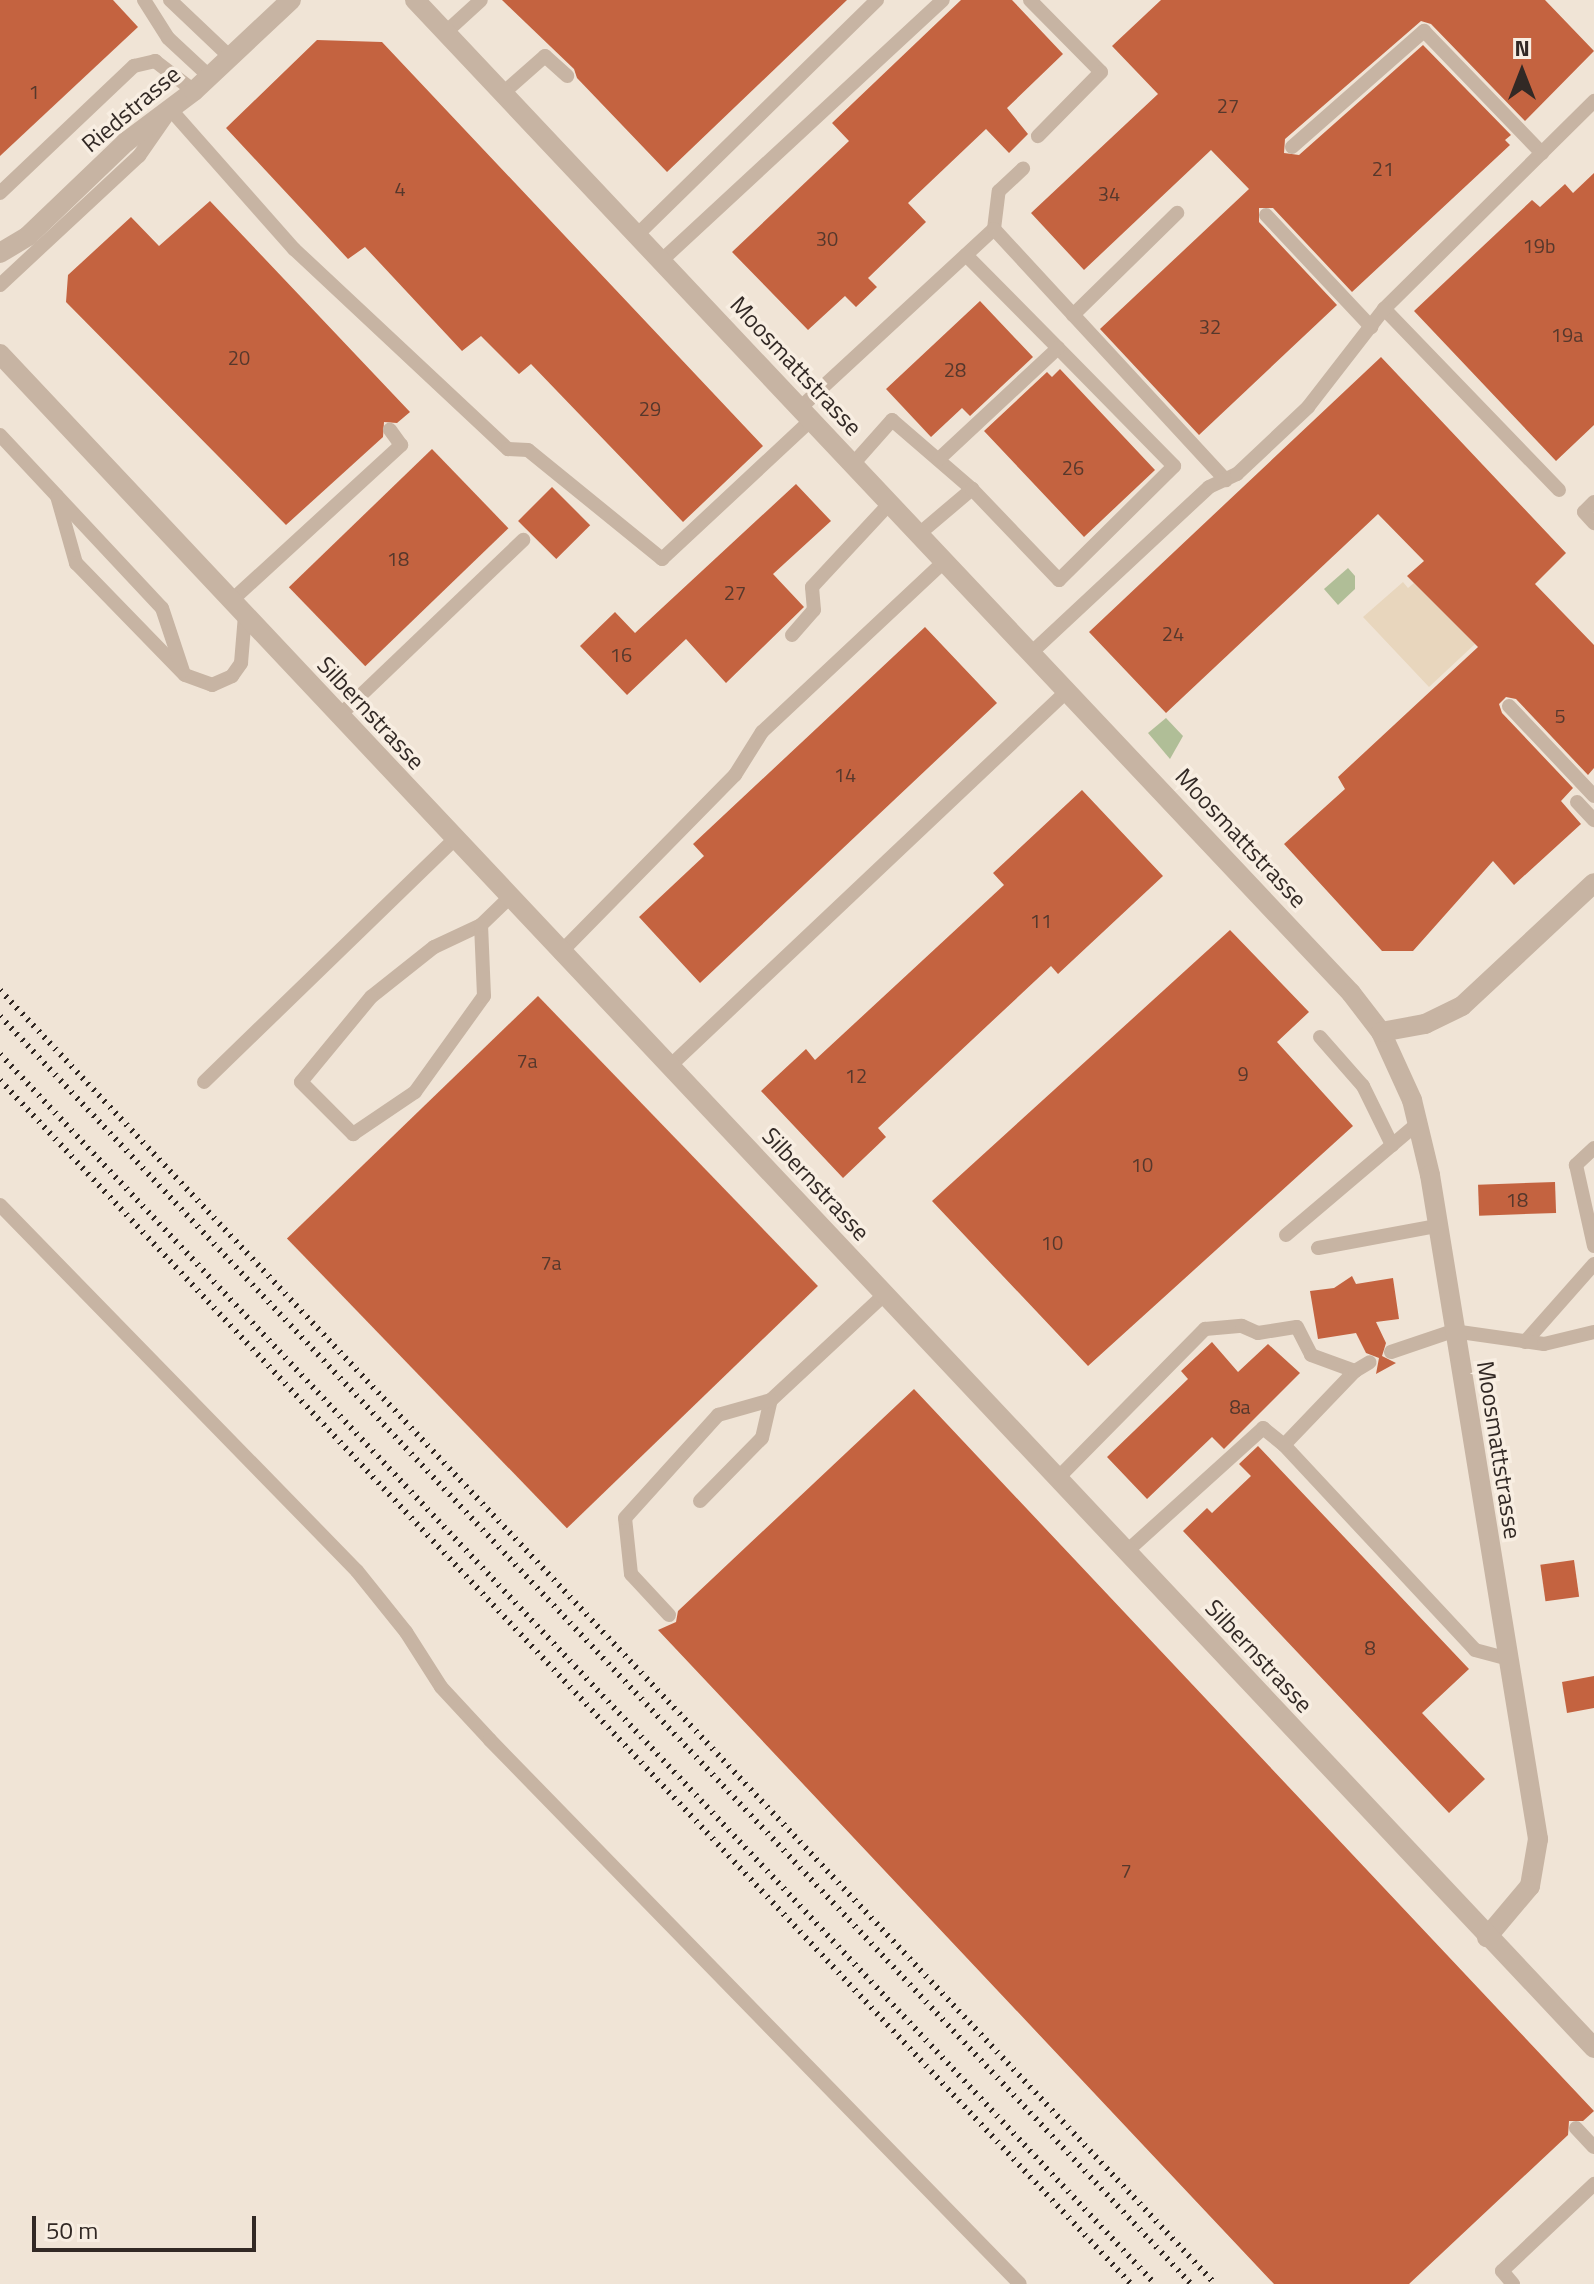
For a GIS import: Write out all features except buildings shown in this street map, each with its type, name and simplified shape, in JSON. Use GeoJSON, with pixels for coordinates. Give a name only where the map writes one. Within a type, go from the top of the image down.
{"type":"FeatureCollection","features":[{"type":"Feature","properties":{"kind":"street","name":"Riedstrasse"},"geometry":{"type":"LineString","coordinates":[[0,253],[28,236],[126,142],[171,110],[291,0]]}},
{"type":"Feature","properties":{"kind":"street","name":"Moosmattstrasse"},"geometry":{"type":"LineString","coordinates":[[415,0],[1351,993],[1381,1032],[1417,1124],[1437,1226],[1538,1839],[1530,1886],[1487,1937]]}},
{"type":"Feature","properties":{"kind":"street","name":"Silbernstrasse"},"geometry":{"type":"LineString","coordinates":[[0,354],[453,841],[670,1066],[1594,2048]]}},
{"type":"Feature","properties":{"kind":"street"},"geometry":{"type":"LineString","coordinates":[[1381,1032],[1425,1024],[1462,1006],[1594,883]]}},
{"type":"Feature","properties":{"kind":"lane"},"geometry":{"type":"LineString","coordinates":[[144,0],[202,83]]}},
{"type":"Feature","properties":{"kind":"lane"},"geometry":{"type":"LineString","coordinates":[[170,0],[230,57]]}},
{"type":"Feature","properties":{"kind":"lane"},"geometry":{"type":"LineString","coordinates":[[446,32],[481,0]]}},
{"type":"Feature","properties":{"kind":"lane"},"geometry":{"type":"LineString","coordinates":[[637,235],[877,0]]}},
{"type":"Feature","properties":{"kind":"lane"},"geometry":{"type":"LineString","coordinates":[[661,261],[943,0]]}},
{"type":"Feature","properties":{"kind":"lane"},"geometry":{"type":"LineString","coordinates":[[1030,0],[1101,72],[1038,136]]}},
{"type":"Feature","properties":{"kind":"lane"},"geometry":{"type":"LineString","coordinates":[[1292,147],[1424,31],[1542,153]]}},
{"type":"Feature","properties":{"kind":"lane"},"geometry":{"type":"LineString","coordinates":[[503,93],[545,56],[567,76]]}},
{"type":"Feature","properties":{"kind":"lane"},"geometry":{"type":"LineString","coordinates":[[0,193],[134,66],[155,61],[202,83]]}},
{"type":"Feature","properties":{"kind":"lane"},"geometry":{"type":"LineString","coordinates":[[1031,653],[1209,487],[1226,480],[1308,407],[1384,309],[1594,101]]}},
{"type":"Feature","properties":{"kind":"lane"},"geometry":{"type":"LineString","coordinates":[[0,285],[139,156],[171,110],[294,249],[508,449],[528,450],[662,559],[994,229],[999,191],[1023,169]]}},
{"type":"Feature","properties":{"kind":"lane"},"geometry":{"type":"LineString","coordinates":[[1073,315],[1177,213]]}},
{"type":"Feature","properties":{"kind":"lane"},"geometry":{"type":"LineString","coordinates":[[1266,215],[1371,327]]}},
{"type":"Feature","properties":{"kind":"lane"},"geometry":{"type":"LineString","coordinates":[[994,229],[1226,480]]}},
{"type":"Feature","properties":{"kind":"lane"},"geometry":{"type":"LineString","coordinates":[[853,464],[892,420],[972,489],[1059,580],[1174,466],[966,255]]}},
{"type":"Feature","properties":{"kind":"lane"},"geometry":{"type":"LineString","coordinates":[[1384,309],[1559,490]]}},
{"type":"Feature","properties":{"kind":"lane"},"geometry":{"type":"LineString","coordinates":[[939,459],[1058,348]]}},
{"type":"Feature","properties":{"kind":"lane"},"geometry":{"type":"LineString","coordinates":[[57,496],[76,563],[185,675],[212,685],[232,676],[241,663],[238,608],[401,445],[390,430]]}},
{"type":"Feature","properties":{"kind":"lane"},"geometry":{"type":"LineString","coordinates":[[0,435],[162,608],[185,675]]}},
{"type":"Feature","properties":{"kind":"lane"},"geometry":{"type":"LineString","coordinates":[[919,534],[972,489]]}},
{"type":"Feature","properties":{"kind":"lane"},"geometry":{"type":"LineString","coordinates":[[1594,502],[1584,512],[1594,523]]}},
{"type":"Feature","properties":{"kind":"lane"},"geometry":{"type":"LineString","coordinates":[[792,635],[814,610],[812,587],[890,503]]}},
{"type":"Feature","properties":{"kind":"lane"},"geometry":{"type":"LineString","coordinates":[[339,716],[523,540]]}},
{"type":"Feature","properties":{"kind":"lane"},"geometry":{"type":"LineString","coordinates":[[560,953],[735,775],[762,732],[945,561]]}},
{"type":"Feature","properties":{"kind":"lane"},"geometry":{"type":"LineString","coordinates":[[670,1066],[1067,691]]}},
{"type":"Feature","properties":{"kind":"lane"},"geometry":{"type":"LineString","coordinates":[[1509,706],[1594,796]]}},
{"type":"Feature","properties":{"kind":"lane"},"geometry":{"type":"LineString","coordinates":[[1577,802],[1594,820]]}},
{"type":"Feature","properties":{"kind":"lane"},"geometry":{"type":"LineString","coordinates":[[204,1082],[453,841]]}},
{"type":"Feature","properties":{"kind":"lane"},"geometry":{"type":"LineString","coordinates":[[481,925],[484,996],[415,1092],[353,1134],[301,1082],[371,997],[434,947],[481,925],[508,899]]}},
{"type":"Feature","properties":{"kind":"lane"},"geometry":{"type":"LineString","coordinates":[[1320,1037],[1363,1086],[1392,1145]]}},
{"type":"Feature","properties":{"kind":"lane"},"geometry":{"type":"LineString","coordinates":[[1286,1235],[1417,1124]]}},
{"type":"Feature","properties":{"kind":"lane"},"geometry":{"type":"LineString","coordinates":[[1594,1148],[1576,1165],[1594,1246]]}},
{"type":"Feature","properties":{"kind":"lane"},"geometry":{"type":"LineString","coordinates":[[0,1205],[357,1571],[406,1632],[441,1687],[490,1740],[1020,2284]]}},
{"type":"Feature","properties":{"kind":"lane"},"geometry":{"type":"LineString","coordinates":[[1318,1248],[1437,1226]]}},
{"type":"Feature","properties":{"kind":"lane"},"geometry":{"type":"LineString","coordinates":[[1525,1342],[1594,1264]]}},
{"type":"Feature","properties":{"kind":"lane"},"geometry":{"type":"LineString","coordinates":[[669,1615],[631,1574],[625,1518],[718,1415],[771,1400],[884,1295]]}},
{"type":"Feature","properties":{"kind":"lane"},"geometry":{"type":"LineString","coordinates":[[1057,1479],[1205,1329],[1242,1326],[1258,1333],[1297,1327],[1311,1355],[1355,1371]]}},
{"type":"Feature","properties":{"kind":"lane"},"geometry":{"type":"LineString","coordinates":[[1391,1352],[1453,1331],[1544,1344],[1594,1332]]}},
{"type":"Feature","properties":{"kind":"lane"},"geometry":{"type":"LineString","coordinates":[[1284,1445],[1355,1371],[1370,1362]]}},
{"type":"Feature","properties":{"kind":"lane"},"geometry":{"type":"LineString","coordinates":[[700,1501],[762,1438],[771,1400]]}},
{"type":"Feature","properties":{"kind":"lane"},"geometry":{"type":"LineString","coordinates":[[1126,1552],[1263,1428],[1284,1445],[1475,1650],[1508,1659]]}},
{"type":"Feature","properties":{"kind":"lane"},"geometry":{"type":"LineString","coordinates":[[1576,2128],[1594,2147]]}},
{"type":"Feature","properties":{"kind":"lane"},"geometry":{"type":"LineString","coordinates":[[1513,2284],[1502,2271],[1594,2184]]}},
{"type":"Feature","properties":{"kind":"green space"},"geometry":{"type":"Polygon","coordinates":[[[1348,568],[1355,576],[1355,589],[1338,605],[1324,589],[1348,568]]]}},
{"type":"Feature","properties":{"kind":"green space"},"geometry":{"type":"Polygon","coordinates":[[[1166,718],[1183,736],[1170,759],[1148,733],[1166,718]]]}},
{"type":"Feature","properties":{"kind":"shaded area"},"geometry":{"type":"Polygon","coordinates":[[[1403,582],[1408,588],[1414,583],[1475,644],[1429,687],[1363,617],[1403,582]]]}},
{"type":"Feature","properties":{"kind":"railway"},"geometry":{"type":"LineString","coordinates":[[0,990],[1215,2284]]}},
{"type":"Feature","properties":{"kind":"railway"},"geometry":{"type":"LineString","coordinates":[[0,1016],[1191,2284]]}},
{"type":"Feature","properties":{"kind":"railway"},"geometry":{"type":"LineString","coordinates":[[0,1054],[1155,2284]]}},
{"type":"Feature","properties":{"kind":"railway"},"geometry":{"type":"LineString","coordinates":[[0,1080],[1131,2284]]}}]}
